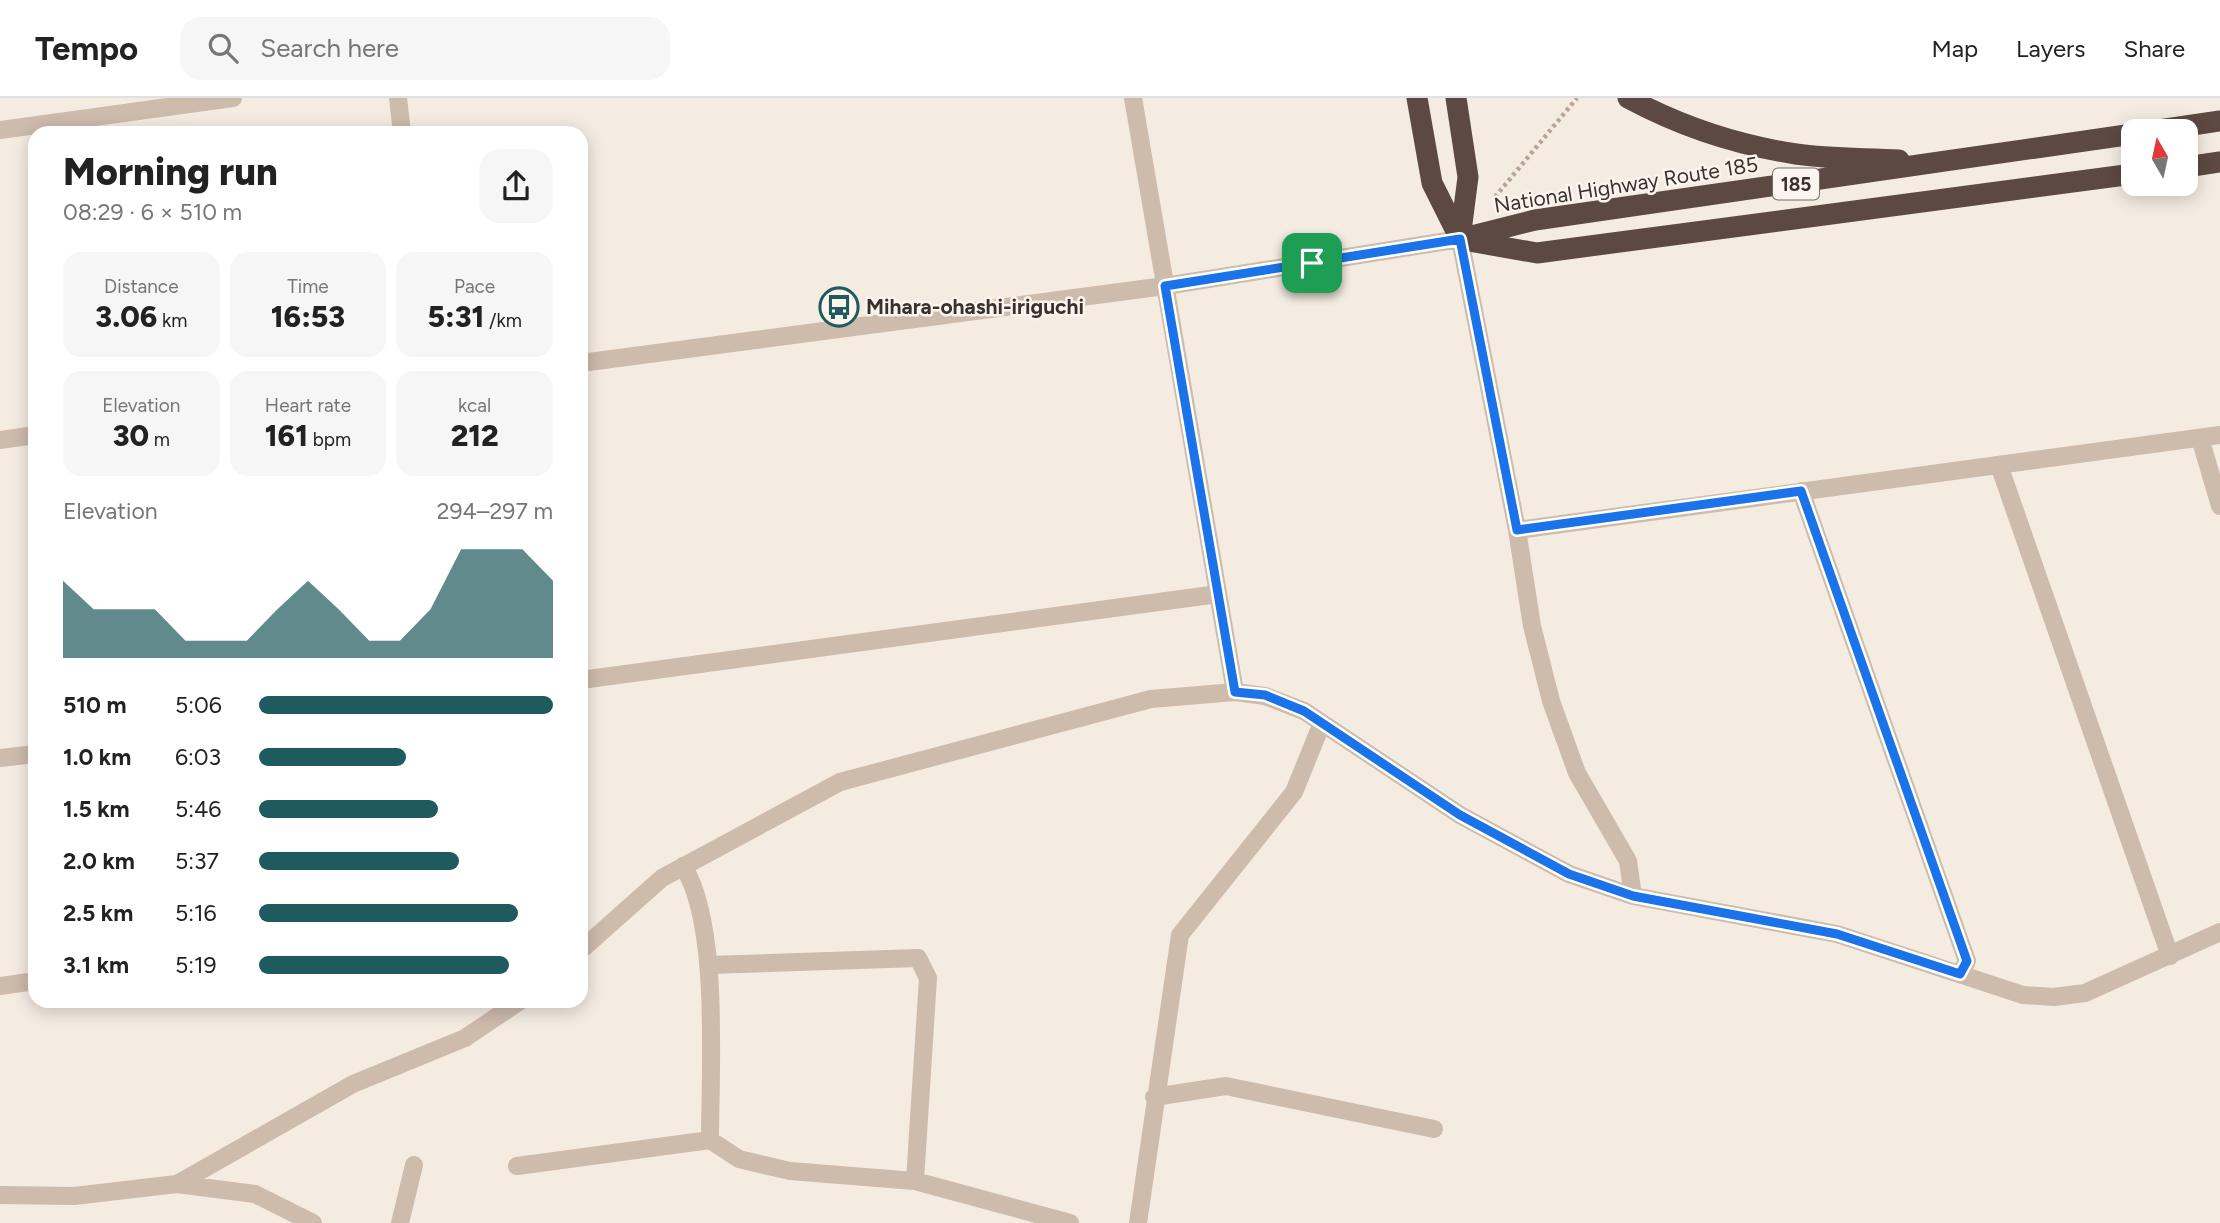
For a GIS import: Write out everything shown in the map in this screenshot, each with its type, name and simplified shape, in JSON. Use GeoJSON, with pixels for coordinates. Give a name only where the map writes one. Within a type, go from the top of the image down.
{"type":"FeatureCollection","features":[{"type":"Feature","properties":{"kind":"highway"},"geometry":{"type":"LineString","coordinates":[[1417,98],[1433,183],[1460,239]]}},
{"type":"Feature","properties":{"kind":"highway","name":"National Highway Route 185"},"geometry":{"type":"LineString","coordinates":[[1456,98],[1468,177],[1460,239]]}},
{"type":"Feature","properties":{"kind":"highway","name":"185"},"geometry":{"type":"LineString","coordinates":[[1628,98],[1671,121],[1797,154],[1945,163]]}},
{"type":"Feature","properties":{"kind":"highway"},"geometry":{"type":"LineString","coordinates":[[2198,124],[2220,121]]}},
{"type":"Feature","properties":{"kind":"highway","name":"National Highway Route 185"},"geometry":{"type":"LineString","coordinates":[[1460,239],[1535,220],[2121,136]]}},
{"type":"Feature","properties":{"kind":"highway"},"geometry":{"type":"LineString","coordinates":[[2198,165],[2220,162]]}},
{"type":"Feature","properties":{"kind":"highway","name":"National Highway Route 185"},"geometry":{"type":"LineString","coordinates":[[1460,239],[1537,253],[2121,176]]}},
{"type":"Feature","properties":{"kind":"street"},"geometry":{"type":"LineString","coordinates":[[29,126],[233,98]]}},
{"type":"Feature","properties":{"kind":"street"},"geometry":{"type":"LineString","coordinates":[[398,98],[401,126]]}},
{"type":"Feature","properties":{"kind":"street"},"geometry":{"type":"LineString","coordinates":[[1133,98],[1235,692]]}},
{"type":"Feature","properties":{"kind":"street"},"geometry":{"type":"LineString","coordinates":[[0,130],[28,126]]}},
{"type":"Feature","properties":{"kind":"street"},"geometry":{"type":"LineString","coordinates":[[588,362],[1165,286],[1460,239],[1517,530],[1532,626],[1551,701],[1577,774],[1628,861],[1633,896]]}},
{"type":"Feature","properties":{"kind":"street"},"geometry":{"type":"LineString","coordinates":[[1517,530],[2220,435]]}},
{"type":"Feature","properties":{"kind":"street"},"geometry":{"type":"LineString","coordinates":[[0,440],[28,436]]}},
{"type":"Feature","properties":{"kind":"street"},"geometry":{"type":"LineString","coordinates":[[2200,438],[2220,506]]}},
{"type":"Feature","properties":{"kind":"street"},"geometry":{"type":"LineString","coordinates":[[1999,465],[2170,956]]}},
{"type":"Feature","properties":{"kind":"street"},"geometry":{"type":"LineString","coordinates":[[1801,491],[1967,961],[1960,974]]}},
{"type":"Feature","properties":{"kind":"street"},"geometry":{"type":"LineString","coordinates":[[588,679],[1218,594]]}},
{"type":"Feature","properties":{"kind":"street"},"geometry":{"type":"LineString","coordinates":[[588,944],[662,878],[840,782],[1151,699],[1235,692],[1265,695],[1304,711],[1460,815],[1569,874],[1633,896],[1837,934],[2023,995],[2054,997],[2085,992],[2220,932]]}},
{"type":"Feature","properties":{"kind":"street"},"geometry":{"type":"LineString","coordinates":[[1138,1223],[1154,1097],[1180,934],[1294,792],[1322,723]]}},
{"type":"Feature","properties":{"kind":"street"},"geometry":{"type":"LineString","coordinates":[[0,758],[28,755]]}},
{"type":"Feature","properties":{"kind":"street"},"geometry":{"type":"LineString","coordinates":[[683,866],[692,880],[709,965],[710,1140]]}},
{"type":"Feature","properties":{"kind":"street"},"geometry":{"type":"LineString","coordinates":[[709,965],[919,958],[928,978],[915,1181]]}},
{"type":"Feature","properties":{"kind":"street"},"geometry":{"type":"LineString","coordinates":[[0,986],[28,982]]}},
{"type":"Feature","properties":{"kind":"street"},"geometry":{"type":"LineString","coordinates":[[177,1184],[353,1084],[465,1038],[509,1008]]}},
{"type":"Feature","properties":{"kind":"street"},"geometry":{"type":"LineString","coordinates":[[1154,1097],[1226,1086],[1433,1129]]}},
{"type":"Feature","properties":{"kind":"street"},"geometry":{"type":"LineString","coordinates":[[517,1166],[710,1140],[739,1158],[790,1171],[915,1181],[1070,1223]]}},
{"type":"Feature","properties":{"kind":"street"},"geometry":{"type":"LineString","coordinates":[[400,1223],[414,1165]]}},
{"type":"Feature","properties":{"kind":"street"},"geometry":{"type":"LineString","coordinates":[[0,1195],[74,1196],[177,1184],[255,1194],[313,1223]]}},
{"type":"Feature","properties":{"kind":"path"},"geometry":{"type":"LineString","coordinates":[[1493,199],[1577,98]]}},
{"type":"Feature","properties":{"kind":"place","name":"Mihara-ohashi-iriguchi"},"geometry":{"type":"Point","coordinates":[839,307]}},
{"type":"Feature","properties":{"kind":"route"},"geometry":{"type":"LineString","coordinates":[[1460,239],[1517,530],[1801,491],[1967,961],[1960,974],[1837,934],[1633,896],[1569,874],[1460,815],[1304,711],[1265,695],[1235,692],[1165,286],[1312,263],[1460,239]]}}]}
